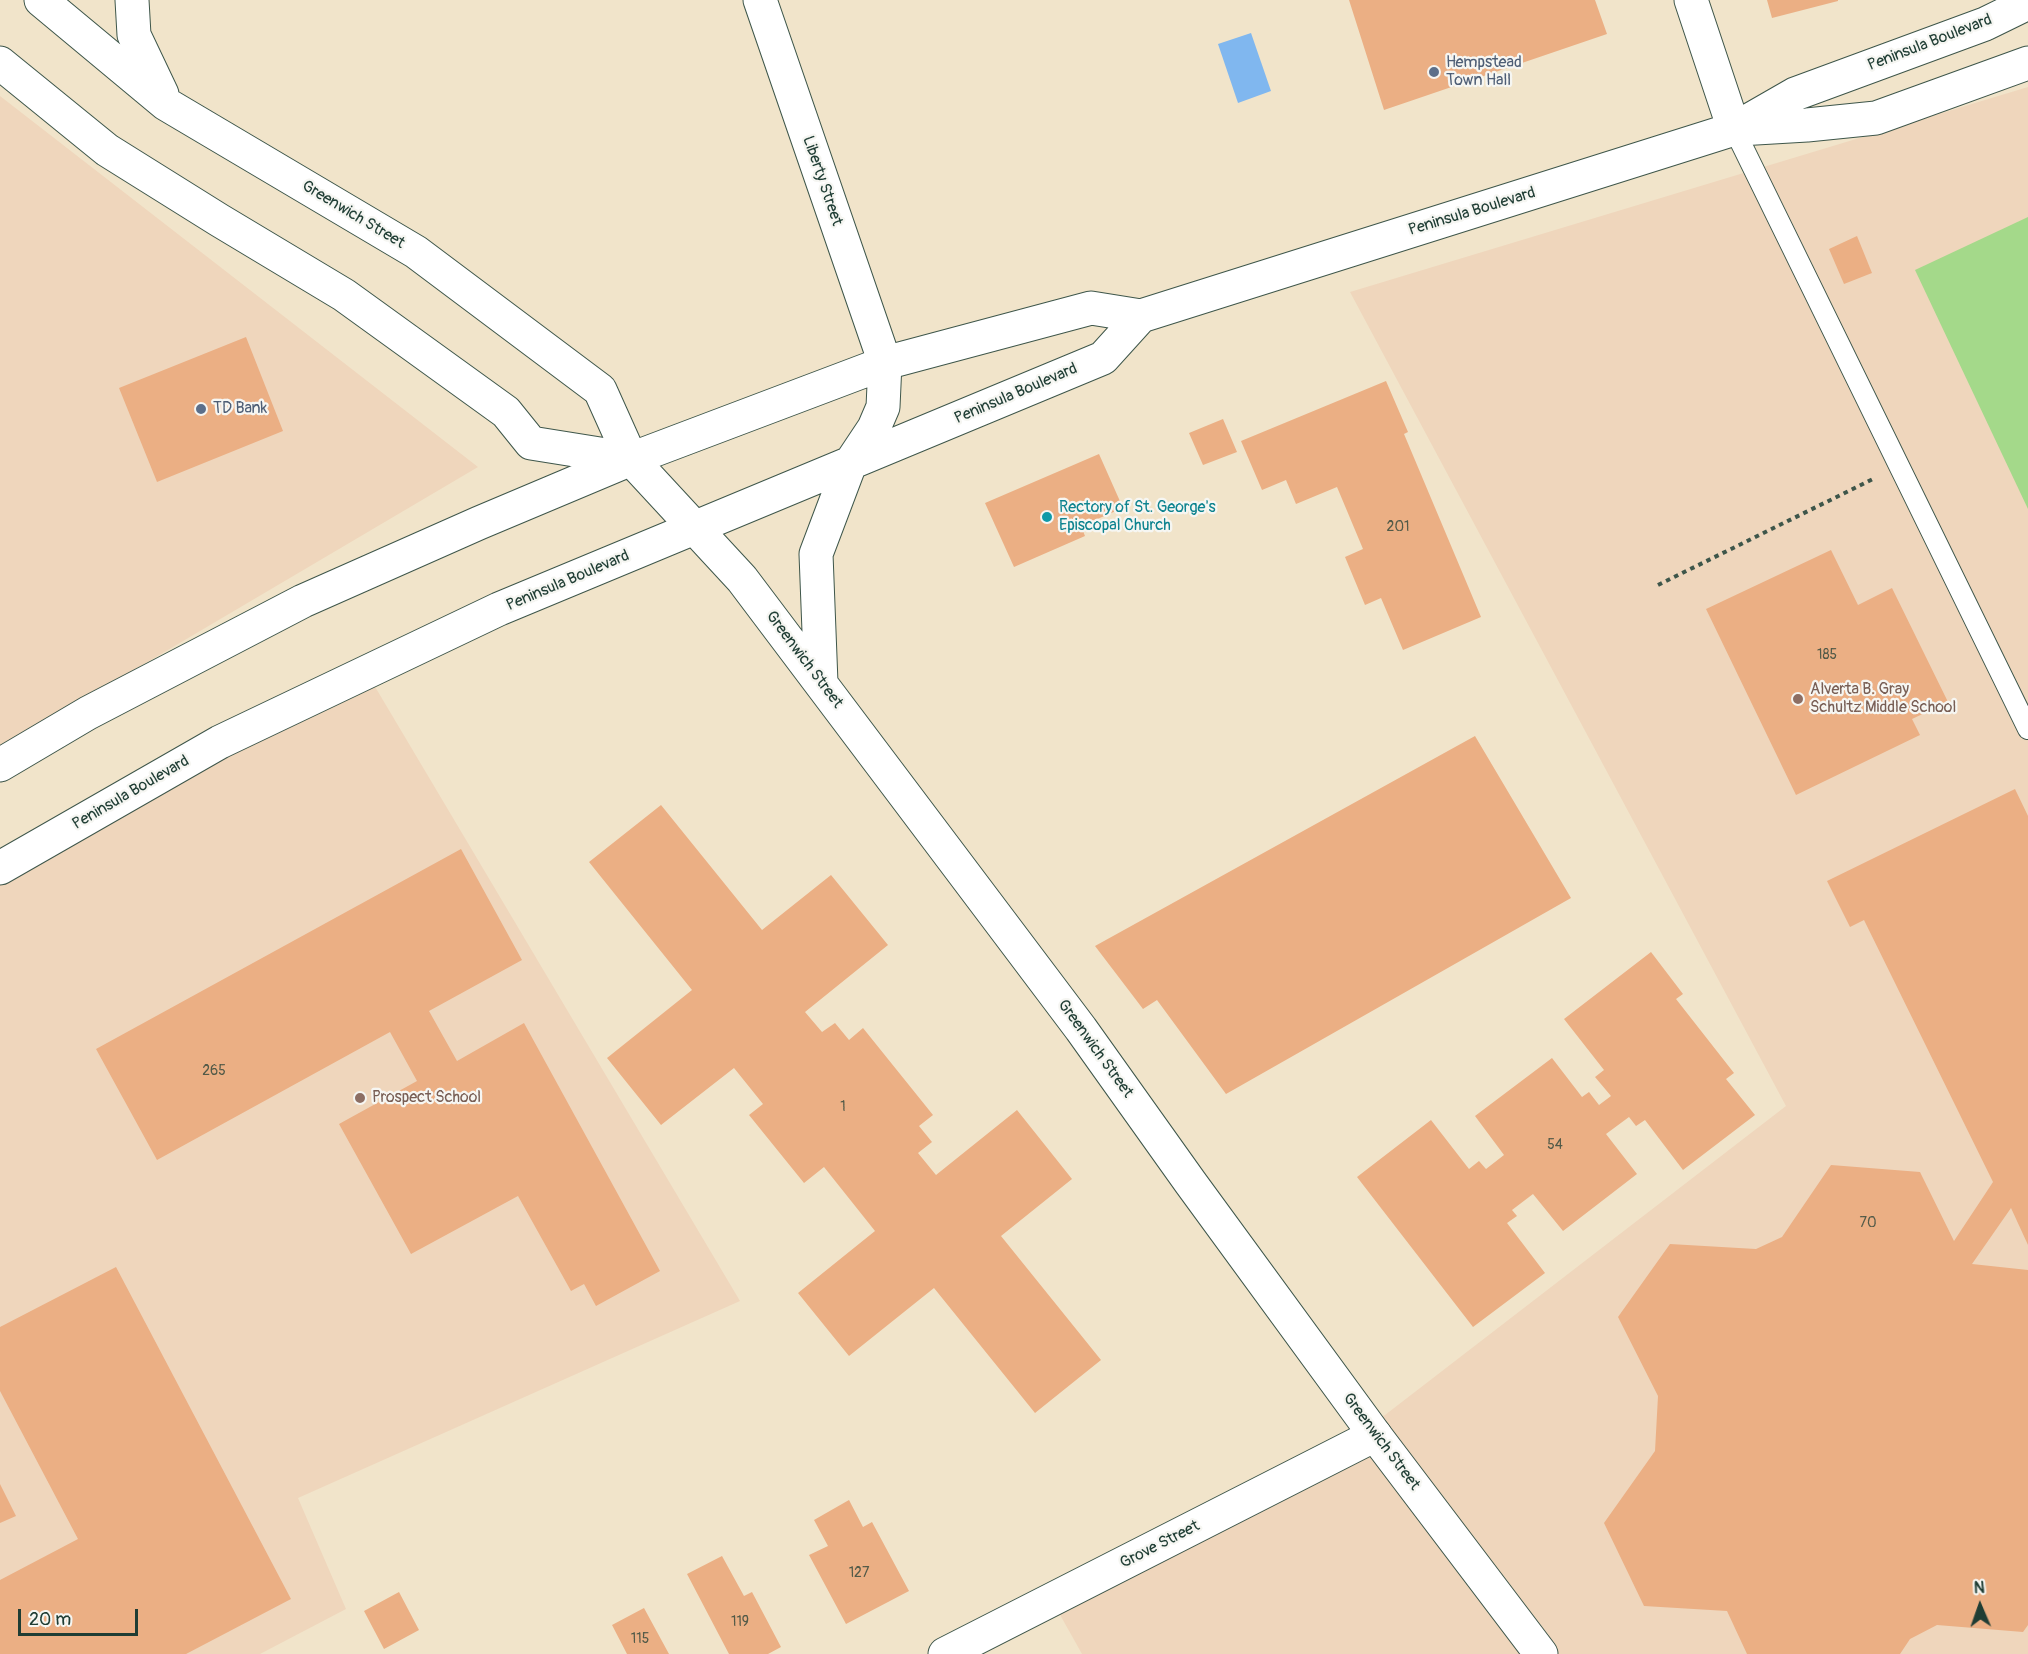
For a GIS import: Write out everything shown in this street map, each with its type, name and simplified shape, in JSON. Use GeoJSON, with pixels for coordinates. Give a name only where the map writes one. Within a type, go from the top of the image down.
{"type":"FeatureCollection","features":[{"type":"Feature","properties":{"kind":"main road","name":"Greenwich Street"},"geometry":{"type":"LineString","coordinates":[[41,0],[166,104],[416,252],[600,390],[631,459],[742,579],[1081,1029],[1375,1435],[1541,1654]]}},
{"type":"Feature","properties":{"kind":"main road"},"geometry":{"type":"LineString","coordinates":[[132,0],[134,35],[166,104]]}},
{"type":"Feature","properties":{"kind":"main road","name":"Liberty Street"},"geometry":{"type":"LineString","coordinates":[[760,0],[885,363]]}},
{"type":"Feature","properties":{"kind":"main road"},"geometry":{"type":"LineString","coordinates":[[1691,0],[1734,129]]}},
{"type":"Feature","properties":{"kind":"main road","name":"Peninsula Boulevard"},"geometry":{"type":"LineString","coordinates":[[0,765],[88,713],[303,601],[631,459],[885,363],[1091,308],[1141,316],[1734,129],[1794,94],[1986,24],[2028,3]]}},
{"type":"Feature","properties":{"kind":"main road"},"geometry":{"type":"LineString","coordinates":[[0,63],[106,150],[353,302],[506,412],[531,443],[631,459]]}},
{"type":"Feature","properties":{"kind":"main road","name":"Peninsula Boulevard"},"geometry":{"type":"LineString","coordinates":[[1734,129],[1807,126],[1876,118],[2028,63]]}},
{"type":"Feature","properties":{"kind":"main road","name":"Peninsula Boulevard"},"geometry":{"type":"LineString","coordinates":[[0,867],[220,742],[499,609],[1103,358],[1141,316]]}},
{"type":"Feature","properties":{"kind":"main road"},"geometry":{"type":"LineString","coordinates":[[821,683],[816,554],[850,464],[874,428],[883,407],[885,363]]}},
{"type":"Feature","properties":{"kind":"main road","name":"Grove Street"},"geometry":{"type":"LineString","coordinates":[[945,1654],[1375,1435]]}},
{"type":"Feature","properties":{"kind":"lane"},"geometry":{"type":"LineString","coordinates":[[1734,129],[2028,729]]}},
{"type":"Feature","properties":{"kind":"path"},"geometry":{"type":"LineString","coordinates":[[1658,585],[1899,466]]}},
{"type":"Feature","properties":{"kind":"shaded area","name":"Alverta B. Gray Schultz Middle School"},"geometry":{"type":"Polygon","coordinates":[[[2028,87],[2028,1654],[1082,1654],[1045,1588],[1385,1415],[1786,1106],[1350,292],[2028,87]]]}},
{"type":"Feature","properties":{"kind":"shaded area"},"geometry":{"type":"Polygon","coordinates":[[[0,96],[478,467],[0,749],[0,96]]]}},
{"type":"Feature","properties":{"kind":"shaded area","name":"Prospect School"},"geometry":{"type":"Polygon","coordinates":[[[374,685],[740,1301],[298,1498],[346,1609],[260,1654],[0,1654],[0,885],[209,762],[374,685]]]}},
{"type":"Feature","properties":{"kind":"green space"},"geometry":{"type":"Polygon","coordinates":[[[2028,217],[2028,509],[1915,270],[2028,217]]]}},
{"type":"Feature","properties":{"kind":"water"},"geometry":{"type":"Polygon","coordinates":[[[1251,33],[1271,91],[1238,103],[1218,44],[1251,33]]]}},
{"type":"Feature","properties":{"kind":"building","name":"Hempstead Town Hall"},"geometry":{"type":"Polygon","coordinates":[[[1349,0],[1595,0],[1607,34],[1384,110],[1349,0]]]}},
{"type":"Feature","properties":{"kind":"building"},"geometry":{"type":"Polygon","coordinates":[[[1767,0],[1838,0],[1838,1],[1772,18],[1767,0]]]}},
{"type":"Feature","properties":{"kind":"building"},"geometry":{"type":"Polygon","coordinates":[[[1857,236],[1872,273],[1844,284],[1829,249],[1857,236]]]}},
{"type":"Feature","properties":{"kind":"building","name":"TD Bank"},"geometry":{"type":"Polygon","coordinates":[[[246,337],[283,431],[157,482],[119,388],[246,337]]]}},
{"type":"Feature","properties":{"kind":"building"},"geometry":{"type":"Polygon","coordinates":[[[1386,381],[1408,432],[1404,434],[1481,617],[1403,650],[1381,598],[1365,605],[1345,557],[1363,549],[1337,487],[1296,504],[1286,480],[1262,490],[1241,441],[1386,381]]]}},
{"type":"Feature","properties":{"kind":"building"},"geometry":{"type":"Polygon","coordinates":[[[1223,419],[1237,452],[1203,465],[1189,433],[1223,419]]]}},
{"type":"Feature","properties":{"kind":"building","name":"Rectory of St. George's Episcopal Church"},"geometry":{"type":"Polygon","coordinates":[[[1099,454],[1123,508],[1081,526],[1085,536],[1014,567],[985,503],[1099,454]]]}},
{"type":"Feature","properties":{"kind":"building"},"geometry":{"type":"Polygon","coordinates":[[[1831,550],[1858,605],[1892,588],[1948,702],[1912,719],[1920,735],[1796,795],[1706,609],[1831,550]]]}},
{"type":"Feature","properties":{"kind":"building"},"geometry":{"type":"Polygon","coordinates":[[[1475,736],[1571,898],[1226,1094],[1157,1000],[1143,1009],[1095,946],[1475,736]]]}},
{"type":"Feature","properties":{"kind":"building"},"geometry":{"type":"Polygon","coordinates":[[[2015,789],[2028,816],[2028,1245],[2011,1208],[1972,1264],[2028,1270],[2028,1625],[2023,1632],[1937,1625],[1910,1639],[1900,1654],[1747,1654],[1727,1611],[1644,1606],[1604,1523],[1655,1451],[1658,1396],[1618,1317],[1670,1244],[1756,1249],[1782,1237],[1831,1165],[1920,1172],[1954,1241],[1993,1182],[1864,920],[1850,927],[1827,881],[2015,789]]]}},
{"type":"Feature","properties":{"kind":"building"},"geometry":{"type":"Polygon","coordinates":[[[661,805],[762,930],[831,875],[888,945],[805,1012],[822,1032],[835,1023],[849,1040],[863,1028],[933,1115],[919,1126],[932,1142],[918,1153],[936,1175],[1017,1110],[1072,1179],[1001,1236],[1101,1360],[1035,1413],[934,1288],[849,1356],[798,1293],[875,1231],[824,1167],[804,1183],[749,1115],[763,1104],[734,1068],[661,1125],[607,1058],[692,990],[589,862],[661,805]]]}},
{"type":"Feature","properties":{"kind":"building"},"geometry":{"type":"Polygon","coordinates":[[[461,849],[522,960],[429,1011],[457,1061],[524,1023],[660,1271],[596,1306],[584,1284],[571,1291],[518,1196],[411,1254],[339,1124],[417,1081],[390,1032],[157,1160],[96,1049],[461,849]]]}},
{"type":"Feature","properties":{"kind":"building"},"geometry":{"type":"Polygon","coordinates":[[[1651,952],[1683,994],[1676,999],[1734,1073],[1726,1079],[1755,1115],[1683,1170],[1645,1120],[1636,1126],[1629,1117],[1606,1134],[1637,1174],[1563,1231],[1533,1194],[1512,1210],[1517,1216],[1507,1223],[1545,1273],[1473,1327],[1357,1177],[1431,1120],[1469,1169],[1479,1161],[1486,1169],[1504,1155],[1475,1116],[1552,1058],[1582,1097],[1589,1092],[1599,1105],[1611,1096],[1595,1077],[1604,1070],[1564,1019],[1651,952]]]}},
{"type":"Feature","properties":{"kind":"building"},"geometry":{"type":"Polygon","coordinates":[[[116,1267],[291,1599],[186,1654],[0,1654],[0,1580],[78,1539],[0,1391],[0,1327],[116,1267]]]}},
{"type":"Feature","properties":{"kind":"building"},"geometry":{"type":"Polygon","coordinates":[[[0,1484],[16,1516],[0,1523],[0,1484]]]}},
{"type":"Feature","properties":{"kind":"building"},"geometry":{"type":"Polygon","coordinates":[[[849,1500],[863,1527],[872,1522],[909,1591],[846,1624],[809,1555],[828,1546],[814,1520],[849,1500]]]}},
{"type":"Feature","properties":{"kind":"building"},"geometry":{"type":"Polygon","coordinates":[[[722,1556],[744,1596],[752,1592],[781,1647],[768,1654],[729,1654],[687,1574],[722,1556]]]}},
{"type":"Feature","properties":{"kind":"building"},"geometry":{"type":"Polygon","coordinates":[[[399,1592],[419,1630],[384,1649],[364,1611],[399,1592]]]}},
{"type":"Feature","properties":{"kind":"building"},"geometry":{"type":"Polygon","coordinates":[[[644,1608],[669,1654],[627,1654],[612,1625],[644,1608]]]}},
{"type":"Feature","properties":{"kind":"place","name":"Hempstead Town Hall"},"geometry":{"type":"Point","coordinates":[1434,72]}},
{"type":"Feature","properties":{"kind":"place","name":"TD Bank"},"geometry":{"type":"Point","coordinates":[201,409]}},
{"type":"Feature","properties":{"kind":"place","name":"Rectory of St. George's Episcopal Church"},"geometry":{"type":"Point","coordinates":[1047,517]}},
{"type":"Feature","properties":{"kind":"place","name":"Alverta B. Gray Schultz Middle School"},"geometry":{"type":"Point","coordinates":[1798,699]}},
{"type":"Feature","properties":{"kind":"place","name":"Prospect School"},"geometry":{"type":"Point","coordinates":[360,1098]}}]}
